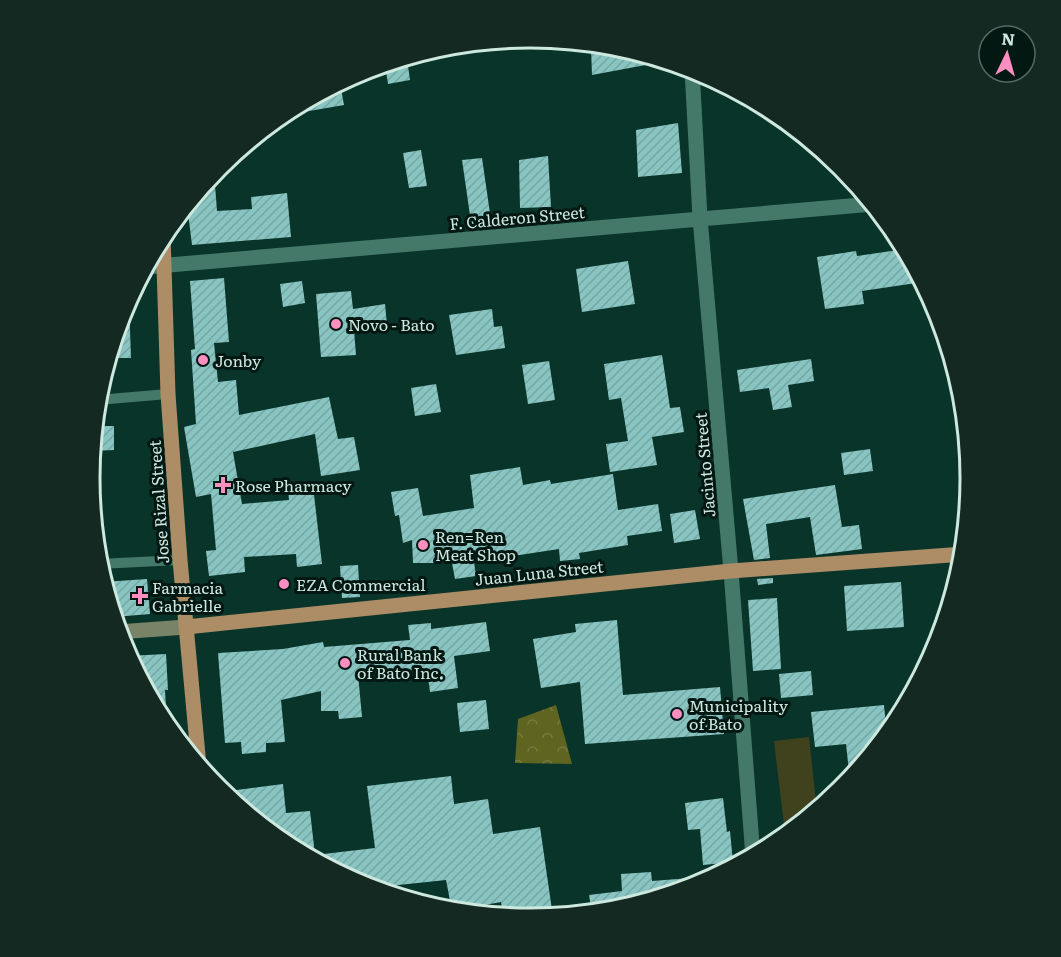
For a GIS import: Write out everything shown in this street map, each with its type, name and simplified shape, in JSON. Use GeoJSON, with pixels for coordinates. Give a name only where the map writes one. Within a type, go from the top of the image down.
{"type":"FeatureCollection","features":[{"type":"Feature","properties":{"kind":"main road","name":"Jose Rizal Street"},"geometry":{"type":"LineString","coordinates":[[164,253],[168,394],[198,751]]}},
{"type":"Feature","properties":{"kind":"main road","name":"Juan Luna Street"},"geometry":{"type":"LineString","coordinates":[[186,627],[731,571],[954,555]]}},
{"type":"Feature","properties":{"kind":"street","name":"Jacinto Street"},"geometry":{"type":"LineString","coordinates":[[693,80],[700,218],[752,847]]}},
{"type":"Feature","properties":{"kind":"street","name":"F. Calderon Street"},"geometry":{"type":"LineString","coordinates":[[156,266],[862,205]]}},
{"type":"Feature","properties":{"kind":"street","name":"Juan Luna Street"},"geometry":{"type":"LineString","coordinates":[[128,631],[186,627]]}},
{"type":"Feature","properties":{"kind":"lane"},"geometry":{"type":"LineString","coordinates":[[107,399],[168,394]]}},
{"type":"Feature","properties":{"kind":"lane"},"geometry":{"type":"LineString","coordinates":[[108,563],[180,560]]}},
{"type":"Feature","properties":{"kind":"green space"},"geometry":{"type":"Polygon","coordinates":[[[556,705],[572,764],[515,763],[518,719],[556,705]]]}},
{"type":"Feature","properties":{"kind":"green space"},"geometry":{"type":"Polygon","coordinates":[[[809,737],[816,800],[786,825],[784,825],[774,741],[809,737]]]}},
{"type":"Feature","properties":{"kind":"building"},"geometry":{"type":"Polygon","coordinates":[[[591,53],[648,65],[592,75],[591,53]]]}},
{"type":"Feature","properties":{"kind":"building"},"geometry":{"type":"Polygon","coordinates":[[[408,66],[410,80],[388,84],[386,73],[408,66]]]}},
{"type":"Feature","properties":{"kind":"building"},"geometry":{"type":"Polygon","coordinates":[[[342,91],[344,105],[306,112],[342,91]]]}},
{"type":"Feature","properties":{"kind":"building"},"geometry":{"type":"Polygon","coordinates":[[[678,123],[682,173],[638,177],[636,130],[678,123]]]}},
{"type":"Feature","properties":{"kind":"building"},"geometry":{"type":"Polygon","coordinates":[[[421,150],[427,186],[409,188],[403,153],[421,150]]]}},
{"type":"Feature","properties":{"kind":"building"},"geometry":{"type":"Polygon","coordinates":[[[548,156],[551,207],[520,208],[519,160],[548,156]]]}},
{"type":"Feature","properties":{"kind":"building"},"geometry":{"type":"Polygon","coordinates":[[[482,158],[492,227],[472,229],[462,160],[482,158]]]}},
{"type":"Feature","properties":{"kind":"building"},"geometry":{"type":"Polygon","coordinates":[[[215,186],[217,211],[252,209],[251,197],[287,193],[291,237],[192,245],[188,217],[215,186]]]}},
{"type":"Feature","properties":{"kind":"building"},"geometry":{"type":"Polygon","coordinates":[[[895,250],[914,283],[862,291],[864,304],[825,309],[817,257],[856,251],[857,256],[895,250]]]}},
{"type":"Feature","properties":{"kind":"building"},"geometry":{"type":"Polygon","coordinates":[[[628,261],[635,304],[582,312],[576,269],[628,261]]]}},
{"type":"Feature","properties":{"kind":"building"},"geometry":{"type":"Polygon","coordinates":[[[224,278],[229,342],[214,343],[218,382],[236,380],[239,415],[329,397],[338,439],[354,437],[360,470],[321,476],[315,434],[233,452],[242,504],[289,500],[288,488],[313,486],[322,564],[297,567],[296,554],[244,557],[245,572],[209,576],[206,551],[216,550],[211,494],[196,497],[184,427],[196,424],[191,350],[195,349],[190,281],[224,278]]]}},
{"type":"Feature","properties":{"kind":"building"},"geometry":{"type":"Polygon","coordinates":[[[302,281],[305,303],[283,307],[280,284],[302,281]]]}},
{"type":"Feature","properties":{"kind":"building","name":"Novo - Bato"},"geometry":{"type":"Polygon","coordinates":[[[351,291],[353,309],[385,304],[387,325],[354,330],[356,355],[321,357],[316,294],[351,291]]]}},
{"type":"Feature","properties":{"kind":"building"},"geometry":{"type":"Polygon","coordinates":[[[492,309],[494,327],[502,326],[505,348],[456,355],[449,315],[492,309]]]}},
{"type":"Feature","properties":{"kind":"building"},"geometry":{"type":"Polygon","coordinates":[[[130,322],[131,358],[118,358],[130,322]]]}},
{"type":"Feature","properties":{"kind":"building"},"geometry":{"type":"Polygon","coordinates":[[[662,355],[670,408],[680,407],[684,432],[652,437],[657,465],[610,472],[606,444],[628,441],[621,398],[609,400],[604,364],[662,355]]]}},
{"type":"Feature","properties":{"kind":"building"},"geometry":{"type":"Polygon","coordinates":[[[811,359],[814,381],[788,385],[792,407],[773,410],[769,388],[740,392],[737,370],[811,359]]]}},
{"type":"Feature","properties":{"kind":"building"},"geometry":{"type":"Polygon","coordinates":[[[549,361],[555,400],[528,404],[522,365],[549,361]]]}},
{"type":"Feature","properties":{"kind":"building"},"geometry":{"type":"Polygon","coordinates":[[[436,384],[441,412],[415,416],[411,388],[436,384]]]}},
{"type":"Feature","properties":{"kind":"building"},"geometry":{"type":"Polygon","coordinates":[[[104,426],[114,426],[114,450],[101,451],[104,426]]]}},
{"type":"Feature","properties":{"kind":"building"},"geometry":{"type":"Polygon","coordinates":[[[870,449],[873,471],[844,475],[841,453],[870,449]]]}},
{"type":"Feature","properties":{"kind":"building"},"geometry":{"type":"Polygon","coordinates":[[[520,467],[523,485],[550,480],[551,484],[613,474],[618,510],[658,504],[662,531],[627,536],[628,545],[579,553],[580,559],[560,561],[559,549],[474,562],[476,576],[455,579],[452,563],[413,563],[412,540],[403,543],[399,515],[395,516],[391,492],[418,488],[423,516],[474,508],[470,475],[520,467]]]}},
{"type":"Feature","properties":{"kind":"building"},"geometry":{"type":"Polygon","coordinates":[[[835,485],[842,527],[859,525],[862,549],[816,555],[810,517],[766,524],[770,558],[754,560],[743,499],[835,485]]]}},
{"type":"Feature","properties":{"kind":"building"},"geometry":{"type":"Polygon","coordinates":[[[695,510],[700,539],[674,543],[670,514],[695,510]]]}},
{"type":"Feature","properties":{"kind":"building"},"geometry":{"type":"Polygon","coordinates":[[[358,565],[360,597],[342,598],[340,566],[358,565]]]}},
{"type":"Feature","properties":{"kind":"building"},"geometry":{"type":"Polygon","coordinates":[[[773,578],[773,583],[758,585],[757,579],[773,578]]]}},
{"type":"Feature","properties":{"kind":"building"},"geometry":{"type":"Polygon","coordinates":[[[147,579],[150,614],[123,616],[113,581],[147,579]]]}},
{"type":"Feature","properties":{"kind":"building"},"geometry":{"type":"Polygon","coordinates":[[[901,582],[904,627],[847,631],[844,586],[901,582]]]}},
{"type":"Feature","properties":{"kind":"building"},"geometry":{"type":"Polygon","coordinates":[[[777,598],[781,669],[753,671],[748,600],[777,598]]]}},
{"type":"Feature","properties":{"kind":"building"},"geometry":{"type":"Polygon","coordinates":[[[617,620],[623,695],[720,687],[724,734],[585,744],[580,682],[541,688],[533,639],[576,632],[575,624],[617,620]]]}},
{"type":"Feature","properties":{"kind":"building"},"geometry":{"type":"Polygon","coordinates":[[[486,622],[490,651],[454,656],[458,688],[430,692],[427,669],[358,674],[362,717],[339,719],[338,711],[321,711],[321,691],[281,700],[285,742],[266,743],[266,752],[242,754],[241,742],[225,743],[218,653],[283,649],[323,642],[324,647],[410,640],[408,625],[431,623],[431,629],[486,622]]]}},
{"type":"Feature","properties":{"kind":"building"},"geometry":{"type":"Polygon","coordinates":[[[166,654],[168,690],[165,690],[166,707],[144,669],[138,655],[166,654]]]}},
{"type":"Feature","properties":{"kind":"building"},"geometry":{"type":"Polygon","coordinates":[[[811,671],[813,695],[781,698],[779,674],[811,671]]]}},
{"type":"Feature","properties":{"kind":"building"},"geometry":{"type":"Polygon","coordinates":[[[486,700],[489,729],[460,732],[457,703],[486,700]]]}},
{"type":"Feature","properties":{"kind":"building"},"geometry":{"type":"Polygon","coordinates":[[[884,705],[886,721],[849,768],[846,744],[815,747],[811,712],[884,705]]]}},
{"type":"Feature","properties":{"kind":"building"},"geometry":{"type":"Polygon","coordinates":[[[451,776],[454,804],[488,799],[493,834],[540,827],[552,908],[502,908],[501,902],[481,906],[450,901],[446,880],[391,886],[340,865],[321,854],[375,848],[367,786],[451,776]]]}},
{"type":"Feature","properties":{"kind":"building"},"geometry":{"type":"Polygon","coordinates":[[[283,784],[286,813],[310,811],[315,851],[268,820],[234,790],[283,784]]]}},
{"type":"Feature","properties":{"kind":"building"},"geometry":{"type":"Polygon","coordinates":[[[723,798],[733,858],[725,863],[703,865],[700,829],[688,830],[685,803],[723,798]]]}},
{"type":"Feature","properties":{"kind":"building"},"geometry":{"type":"Polygon","coordinates":[[[651,872],[652,881],[690,878],[642,894],[591,904],[589,895],[622,891],[621,874],[651,872]]]}},
{"type":"Feature","properties":{"kind":"place","name":"Novo - Bato"},"geometry":{"type":"Point","coordinates":[336,324]}},
{"type":"Feature","properties":{"kind":"place","name":"Jonby"},"geometry":{"type":"Point","coordinates":[203,360]}},
{"type":"Feature","properties":{"kind":"place","name":"Rose Pharmacy"},"geometry":{"type":"Point","coordinates":[223,485]}},
{"type":"Feature","properties":{"kind":"place","name":"Ren=Ren Meat Shop"},"geometry":{"type":"Point","coordinates":[423,545]}},
{"type":"Feature","properties":{"kind":"place","name":"EZA Commercial"},"geometry":{"type":"Point","coordinates":[284,584]}},
{"type":"Feature","properties":{"kind":"place","name":"Farmacia Gabrielle"},"geometry":{"type":"Point","coordinates":[140,596]}},
{"type":"Feature","properties":{"kind":"place","name":"Rural Bank of Bato Inc."},"geometry":{"type":"Point","coordinates":[345,663]}},
{"type":"Feature","properties":{"kind":"place","name":"Municipality of Bato"},"geometry":{"type":"Point","coordinates":[677,714]}}]}
